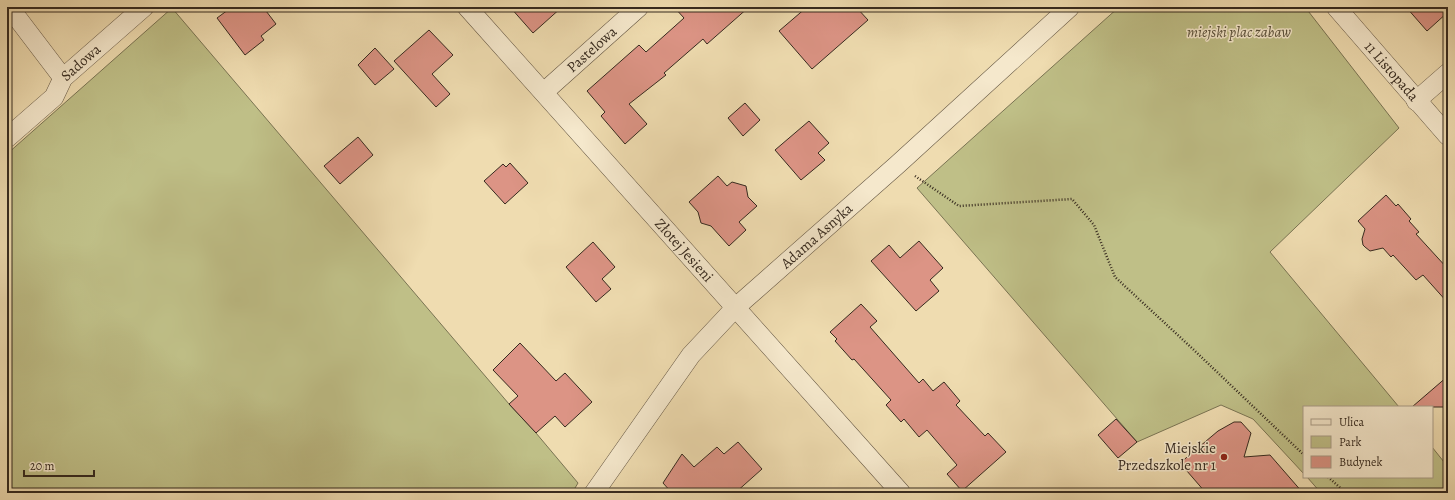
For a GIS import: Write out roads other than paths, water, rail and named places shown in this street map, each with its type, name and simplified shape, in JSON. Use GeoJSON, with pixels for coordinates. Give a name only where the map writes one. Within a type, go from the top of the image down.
{"type":"FeatureCollection","features":[{"type":"Feature","properties":{"kind":"street"},"geometry":{"type":"LineString","coordinates":[[9,7],[63,78]]}},
{"type":"Feature","properties":{"kind":"street","name":"Sadowa"},"geometry":{"type":"LineString","coordinates":[[7,138],[54,97],[63,78],[144,7]]}},
{"type":"Feature","properties":{"kind":"street","name":"Złotej Jesieni"},"geometry":{"type":"LineString","coordinates":[[467,7],[901,493]]}},
{"type":"Feature","properties":{"kind":"street","name":"Pastelowa"},"geometry":{"type":"LineString","coordinates":[[544,92],[639,7]]}},
{"type":"Feature","properties":{"kind":"street","name":"Adama Asnyka"},"geometry":{"type":"LineString","coordinates":[[594,493],[691,355],[736,307],[898,165],[1070,7]]}},
{"type":"Feature","properties":{"kind":"street","name":"11 Listopada"},"geometry":{"type":"LineString","coordinates":[[1336,7],[1416,101],[1448,136]]}},
{"type":"Feature","properties":{"kind":"street"},"geometry":{"type":"LineString","coordinates":[[1416,101],[1448,73]]}},
{"type":"Feature","properties":{"kind":"place","name":"Miejskie Przedszkole nr 1"},"geometry":{"type":"Point","coordinates":[1224,457]}},
{"type":"Feature","properties":{"kind":"park label","name":"miejski plac zabaw"},"geometry":{"type":"Point","coordinates":[1239,32]}}]}
